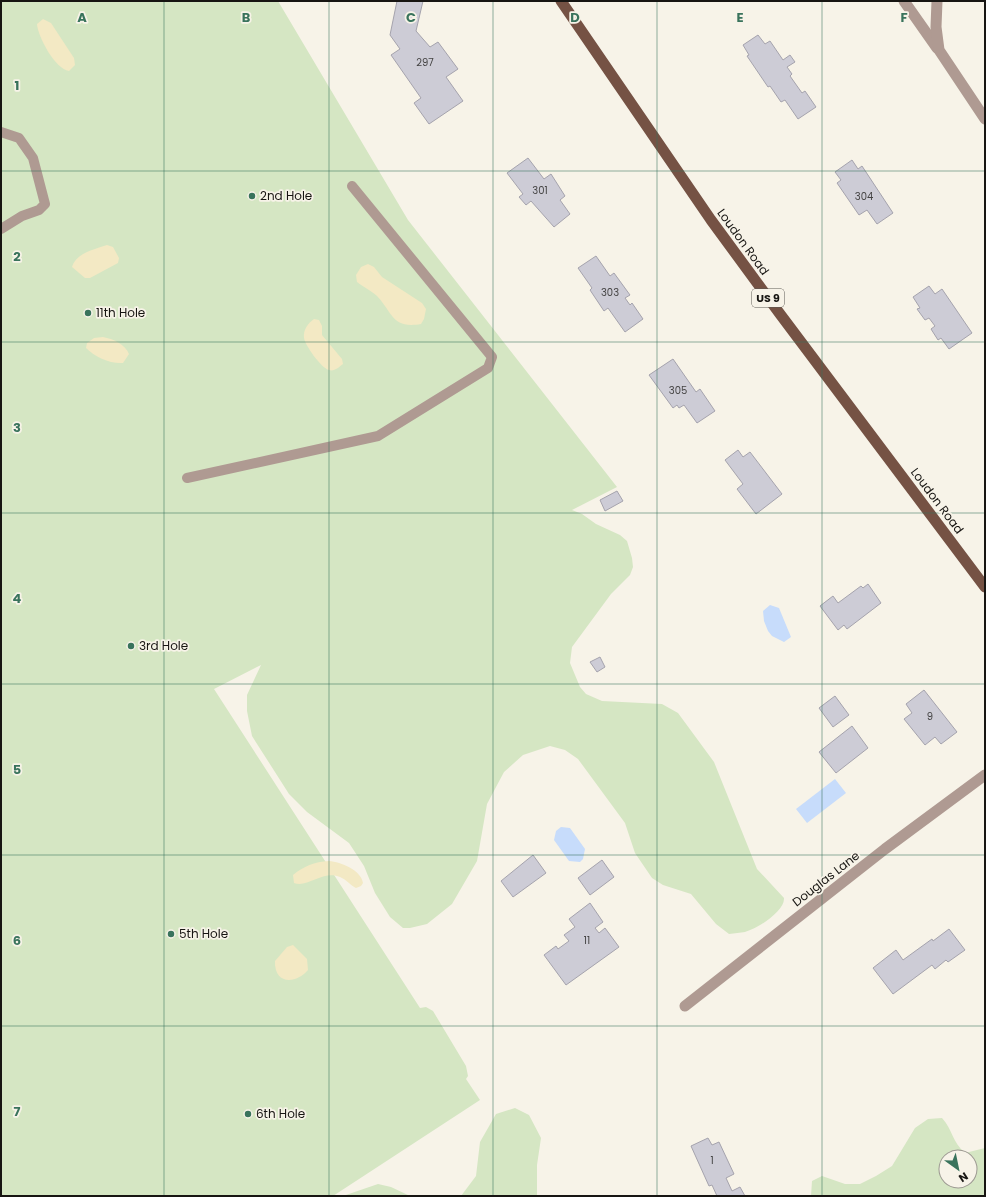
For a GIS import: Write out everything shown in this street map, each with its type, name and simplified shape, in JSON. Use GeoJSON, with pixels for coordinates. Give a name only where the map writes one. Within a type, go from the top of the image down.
{"type":"FeatureCollection","features":[{"type":"Feature","properties":{"kind":"main road","name":"Loudon Road"},"geometry":{"type":"LineString","coordinates":[[561,1],[734,251],[985,587]]}},
{"type":"Feature","properties":{"kind":"street"},"geometry":{"type":"LineString","coordinates":[[904,1],[985,119]]}},
{"type":"Feature","properties":{"kind":"street"},"geometry":{"type":"LineString","coordinates":[[938,1],[936,27],[939,50]]}},
{"type":"Feature","properties":{"kind":"street","name":"Douglas Lane"},"geometry":{"type":"LineString","coordinates":[[685,1006],[885,849],[985,775]]}},
{"type":"Feature","properties":{"kind":"lane"},"geometry":{"type":"LineString","coordinates":[[1,132],[19,138],[33,158],[45,204],[40,210],[22,216],[1,229]]}},
{"type":"Feature","properties":{"kind":"lane"},"geometry":{"type":"LineString","coordinates":[[187,478],[378,436],[488,368],[492,357],[352,186]]}},
{"type":"Feature","properties":{"kind":"green space"},"geometry":{"type":"Polygon","coordinates":[[[1,1],[278,1],[408,220],[617,487],[572,510],[582,514],[596,524],[620,535],[627,541],[633,567],[630,575],[611,594],[572,647],[570,663],[580,687],[586,694],[602,701],[662,704],[678,713],[714,762],[757,869],[784,898],[783,903],[775,914],[763,923],[745,932],[729,934],[716,924],[691,894],[663,885],[652,878],[635,853],[625,823],[578,759],[565,750],[550,746],[523,755],[504,772],[487,804],[477,861],[452,904],[427,924],[403,928],[390,917],[375,893],[364,866],[349,843],[307,812],[289,794],[252,736],[247,711],[247,695],[261,665],[214,689],[420,1008],[426,1007],[433,1011],[466,1066],[468,1076],[466,1079],[480,1100],[333,1196],[1,1196],[1,1]]]}},
{"type":"Feature","properties":{"kind":"green space"},"geometry":{"type":"Polygon","coordinates":[[[515,1108],[529,1115],[541,1138],[537,1165],[537,1196],[461,1196],[476,1176],[480,1142],[496,1114],[515,1108]]]}},
{"type":"Feature","properties":{"kind":"green space"},"geometry":{"type":"Polygon","coordinates":[[[942,1118],[946,1122],[957,1145],[961,1149],[938,1149],[938,1189],[978,1189],[978,1150],[985,1148],[985,1196],[811,1196],[812,1181],[822,1176],[845,1184],[860,1184],[892,1166],[915,1128],[928,1119],[942,1118]]]}},
{"type":"Feature","properties":{"kind":"green space"},"geometry":{"type":"Polygon","coordinates":[[[378,1184],[391,1187],[410,1196],[343,1196],[378,1184]]]}},
{"type":"Feature","properties":{"kind":"sand"},"geometry":{"type":"Polygon","coordinates":[[[43,19],[51,23],[74,58],[75,65],[69,71],[58,65],[48,52],[40,37],[37,24],[43,19]]]}},
{"type":"Feature","properties":{"kind":"sand"},"geometry":{"type":"Polygon","coordinates":[[[107,245],[113,247],[119,258],[118,263],[90,278],[85,278],[72,267],[77,258],[92,250],[107,245]]]}},
{"type":"Feature","properties":{"kind":"sand"},"geometry":{"type":"Polygon","coordinates":[[[368,264],[374,267],[382,277],[422,303],[426,309],[424,319],[421,324],[411,325],[399,322],[390,314],[373,292],[357,282],[356,275],[361,267],[368,264]]]}},
{"type":"Feature","properties":{"kind":"sand"},"geometry":{"type":"Polygon","coordinates":[[[314,319],[319,320],[322,326],[322,335],[342,359],[343,364],[335,370],[329,370],[322,365],[307,346],[304,338],[305,330],[314,319]]]}},
{"type":"Feature","properties":{"kind":"sand"},"geometry":{"type":"Polygon","coordinates":[[[103,337],[118,342],[125,347],[129,354],[123,363],[103,359],[86,348],[87,343],[94,338],[103,337]]]}},
{"type":"Feature","properties":{"kind":"sand"},"geometry":{"type":"Polygon","coordinates":[[[329,861],[345,865],[359,874],[363,883],[361,886],[356,888],[342,878],[334,875],[322,877],[305,883],[294,883],[293,875],[301,869],[314,863],[329,861]]]}},
{"type":"Feature","properties":{"kind":"sand"},"geometry":{"type":"Polygon","coordinates":[[[293,945],[307,959],[308,970],[298,978],[287,980],[278,974],[275,961],[287,947],[293,945]]]}},
{"type":"Feature","properties":{"kind":"water"},"geometry":{"type":"Polygon","coordinates":[[[770,605],[779,608],[791,637],[784,642],[772,636],[764,621],[763,611],[770,605]]]}},
{"type":"Feature","properties":{"kind":"water"},"geometry":{"type":"Polygon","coordinates":[[[835,779],[846,793],[807,823],[796,809],[835,779]]]}},
{"type":"Feature","properties":{"kind":"water"},"geometry":{"type":"Polygon","coordinates":[[[561,827],[570,828],[585,849],[583,859],[580,862],[569,861],[554,840],[556,831],[561,827]]]}},
{"type":"Feature","properties":{"kind":"building"},"geometry":{"type":"Polygon","coordinates":[[[397,1],[423,1],[416,31],[430,47],[438,42],[458,69],[446,77],[463,101],[429,124],[414,103],[421,98],[391,55],[400,49],[390,35],[397,1]]]}},
{"type":"Feature","properties":{"kind":"building"},"geometry":{"type":"Polygon","coordinates":[[[758,35],[765,44],[770,41],[783,60],[790,55],[795,62],[787,67],[792,74],[790,76],[802,93],[805,91],[816,107],[798,119],[785,100],[781,102],[770,86],[768,87],[747,56],[749,55],[743,45],[758,35]]]}},
{"type":"Feature","properties":{"kind":"building"},"geometry":{"type":"Polygon","coordinates":[[[528,158],[544,179],[551,174],[565,196],[560,200],[570,214],[554,227],[531,201],[526,205],[519,197],[523,194],[507,173],[528,158]]]}},
{"type":"Feature","properties":{"kind":"building"},"geometry":{"type":"Polygon","coordinates":[[[852,160],[858,169],[862,166],[893,213],[877,224],[867,210],[859,215],[837,183],[841,180],[835,172],[852,160]]]}},
{"type":"Feature","properties":{"kind":"building"},"geometry":{"type":"Polygon","coordinates":[[[596,256],[610,276],[614,273],[630,295],[625,298],[630,305],[632,303],[643,319],[625,332],[608,308],[604,311],[590,290],[592,288],[578,268],[596,256]]]}},
{"type":"Feature","properties":{"kind":"building"},"geometry":{"type":"Polygon","coordinates":[[[929,286],[935,294],[942,289],[972,333],[949,349],[941,338],[938,340],[931,329],[935,326],[929,318],[925,320],[917,309],[920,308],[913,297],[929,286]]]}},
{"type":"Feature","properties":{"kind":"building"},"geometry":{"type":"Polygon","coordinates":[[[673,359],[696,392],[700,389],[715,411],[697,423],[684,405],[679,408],[677,405],[673,408],[649,375],[673,359]]]}},
{"type":"Feature","properties":{"kind":"building"},"geometry":{"type":"Polygon","coordinates":[[[738,450],[743,457],[750,452],[782,494],[756,514],[737,489],[743,484],[725,460],[738,450]]]}},
{"type":"Feature","properties":{"kind":"building"},"geometry":{"type":"Polygon","coordinates":[[[617,491],[623,501],[605,511],[600,500],[617,491]]]}},
{"type":"Feature","properties":{"kind":"building"},"geometry":{"type":"Polygon","coordinates":[[[868,584],[881,603],[847,629],[844,625],[838,630],[820,606],[833,596],[838,603],[861,586],[863,588],[868,584]]]}},
{"type":"Feature","properties":{"kind":"building"},"geometry":{"type":"Polygon","coordinates":[[[600,657],[605,667],[597,672],[590,662],[600,657]]]}},
{"type":"Feature","properties":{"kind":"building"},"geometry":{"type":"Polygon","coordinates":[[[924,690],[957,732],[941,744],[935,737],[925,745],[904,719],[912,713],[906,704],[924,690]]]}},
{"type":"Feature","properties":{"kind":"building"},"geometry":{"type":"Polygon","coordinates":[[[835,696],[849,715],[833,727],[819,708],[835,696]]]}},
{"type":"Feature","properties":{"kind":"building"},"geometry":{"type":"Polygon","coordinates":[[[852,726],[868,748],[836,773],[819,752],[852,726]]]}},
{"type":"Feature","properties":{"kind":"building"},"geometry":{"type":"Polygon","coordinates":[[[533,855],[546,873],[513,897],[501,881],[533,855]]]}},
{"type":"Feature","properties":{"kind":"building"},"geometry":{"type":"Polygon","coordinates":[[[602,860],[614,877],[590,895],[578,878],[602,860]]]}},
{"type":"Feature","properties":{"kind":"building"},"geometry":{"type":"Polygon","coordinates":[[[590,903],[603,922],[595,928],[599,933],[605,928],[619,947],[566,985],[544,955],[556,946],[558,949],[569,941],[564,935],[575,927],[569,919],[590,903]]]}},
{"type":"Feature","properties":{"kind":"building"},"geometry":{"type":"Polygon","coordinates":[[[949,929],[965,950],[948,962],[946,960],[935,969],[932,965],[893,994],[873,968],[896,950],[903,960],[932,939],[933,941],[949,929]]]}},
{"type":"Feature","properties":{"kind":"building"},"geometry":{"type":"Polygon","coordinates":[[[708,1138],[712,1145],[719,1142],[734,1174],[726,1178],[732,1191],[740,1187],[745,1196],[717,1196],[712,1185],[709,1186],[691,1146],[708,1138]]]}},
{"type":"Feature","properties":{"kind":"place","name":"2nd Hole"},"geometry":{"type":"Point","coordinates":[252,196]}},
{"type":"Feature","properties":{"kind":"place","name":"11th Hole"},"geometry":{"type":"Point","coordinates":[88,313]}},
{"type":"Feature","properties":{"kind":"place","name":"3rd Hole"},"geometry":{"type":"Point","coordinates":[131,646]}},
{"type":"Feature","properties":{"kind":"place","name":"5th Hole"},"geometry":{"type":"Point","coordinates":[171,934]}},
{"type":"Feature","properties":{"kind":"place","name":"6th Hole"},"geometry":{"type":"Point","coordinates":[248,1114]}}]}
